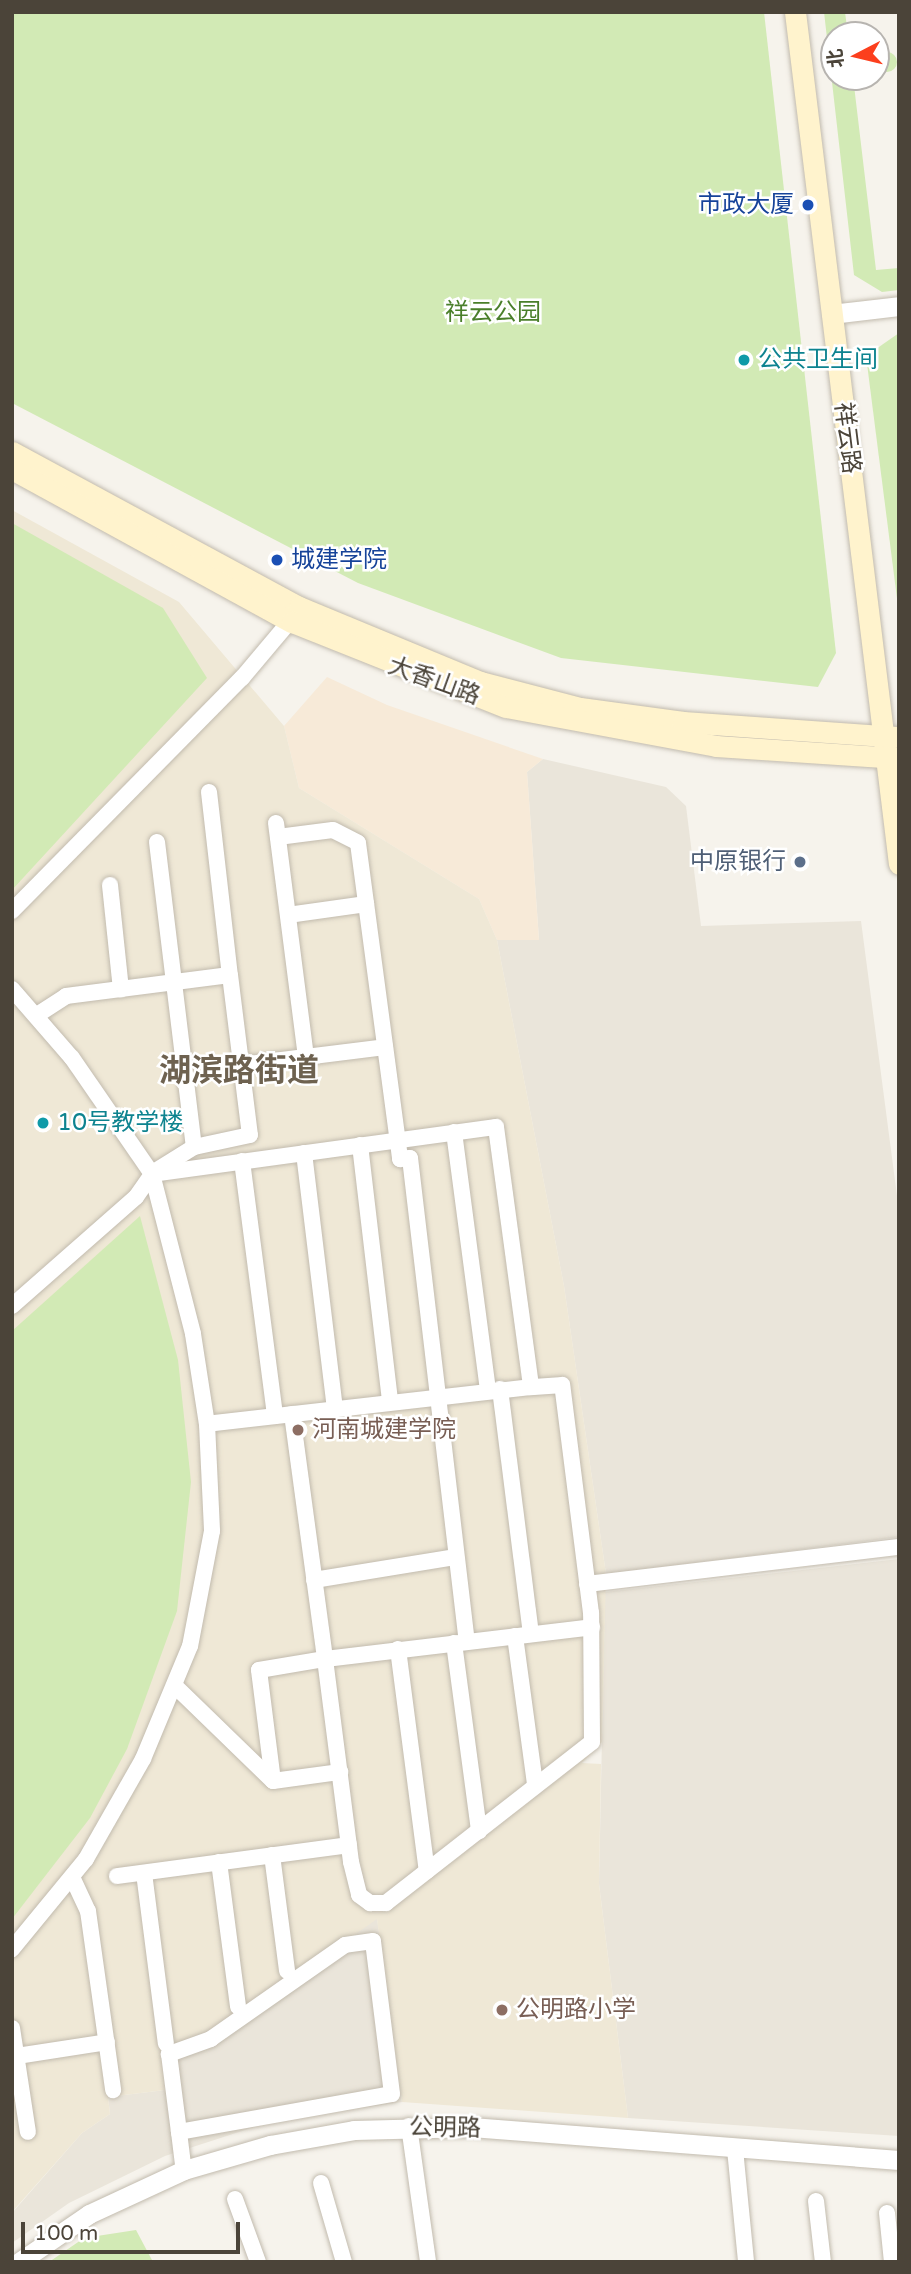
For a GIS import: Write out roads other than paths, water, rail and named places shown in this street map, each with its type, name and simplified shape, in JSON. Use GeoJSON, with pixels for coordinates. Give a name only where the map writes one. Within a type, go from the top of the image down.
{"type":"FeatureCollection","features":[{"type":"Feature","properties":{"kind":"main road","name":"祥云路"},"geometry":{"type":"LineString","coordinates":[[795,12],[831,314],[892,737],[899,864]]}},
{"type":"Feature","properties":{"kind":"main road","name":"大香山路"},"geometry":{"type":"LineString","coordinates":[[12,452],[295,615],[416,659],[547,701],[683,722],[892,737]]}},
{"type":"Feature","properties":{"kind":"main road","name":"大香山路"},"geometry":{"type":"LineString","coordinates":[[12,469],[401,670],[531,713],[716,746],[893,758]]}},
{"type":"Feature","properties":{"kind":"street"},"geometry":{"type":"LineString","coordinates":[[831,314],[899,306]]}},
{"type":"Feature","properties":{"kind":"street"},"geometry":{"type":"LineString","coordinates":[[12,911],[295,615]]}},
{"type":"Feature","properties":{"kind":"street"},"geometry":{"type":"LineString","coordinates":[[12,1306],[136,1197],[152,1174],[194,1147],[250,1135],[209,792]]}},
{"type":"Feature","properties":{"kind":"street"},"geometry":{"type":"LineString","coordinates":[[306,1057],[277,830],[333,830],[358,843],[397,1141],[400,1159],[410,1158],[440,1395],[479,1831]]}},
{"type":"Feature","properties":{"kind":"street"},"geometry":{"type":"LineString","coordinates":[[157,842],[194,1147]]}},
{"type":"Feature","properties":{"kind":"street"},"geometry":{"type":"LineString","coordinates":[[110,885],[121,989]]}},
{"type":"Feature","properties":{"kind":"street"},"geometry":{"type":"LineString","coordinates":[[288,915],[366,904]]}},
{"type":"Feature","properties":{"kind":"street"},"geometry":{"type":"LineString","coordinates":[[37,1015],[66,996],[230,975]]}},
{"type":"Feature","properties":{"kind":"street"},"geometry":{"type":"LineString","coordinates":[[12,989],[37,1015],[152,1174],[193,1334],[207,1424],[212,1531],[204,1595],[175,1686],[119,1805],[72,1877],[12,1949]]}},
{"type":"Feature","properties":{"kind":"street"},"geometry":{"type":"LineString","coordinates":[[242,1065],[385,1047]]}},
{"type":"Feature","properties":{"kind":"street"},"geometry":{"type":"LineString","coordinates":[[152,1174],[496,1127],[531,1387]]}},
{"type":"Feature","properties":{"kind":"street"},"geometry":{"type":"LineString","coordinates":[[454,1132],[494,1389],[523,1635],[535,1784]]}},
{"type":"Feature","properties":{"kind":"street"},"geometry":{"type":"LineString","coordinates":[[359,1145],[390,1402]]}},
{"type":"Feature","properties":{"kind":"street"},"geometry":{"type":"LineString","coordinates":[[304,1153],[335,1408]]}},
{"type":"Feature","properties":{"kind":"street"},"geometry":{"type":"LineString","coordinates":[[242,1161],[275,1416]]}},
{"type":"Feature","properties":{"kind":"street"},"geometry":{"type":"LineString","coordinates":[[207,1424],[494,1389],[562,1385],[592,1627],[592,1742],[386,1903],[370,1903],[359,1895],[349,1845],[292,1414]]}},
{"type":"Feature","properties":{"kind":"street"},"geometry":{"type":"LineString","coordinates":[[587,1584],[899,1547]]}},
{"type":"Feature","properties":{"kind":"street"},"geometry":{"type":"LineString","coordinates":[[314,1580],[456,1557]]}},
{"type":"Feature","properties":{"kind":"street"},"geometry":{"type":"LineString","coordinates":[[274,1781],[259,1670],[398,1649],[592,1627]]}},
{"type":"Feature","properties":{"kind":"street"},"geometry":{"type":"LineString","coordinates":[[398,1649],[427,1871]]}},
{"type":"Feature","properties":{"kind":"street"},"geometry":{"type":"LineString","coordinates":[[175,1686],[274,1781]]}},
{"type":"Feature","properties":{"kind":"street"},"geometry":{"type":"LineString","coordinates":[[274,1781],[340,1772]]}},
{"type":"Feature","properties":{"kind":"street"},"geometry":{"type":"LineString","coordinates":[[117,1876],[349,1845]]}},
{"type":"Feature","properties":{"kind":"street"},"geometry":{"type":"LineString","coordinates":[[272,1855],[287,1971]]}},
{"type":"Feature","properties":{"kind":"street"},"geometry":{"type":"LineString","coordinates":[[219,1862],[238,2007]]}},
{"type":"Feature","properties":{"kind":"street"},"geometry":{"type":"LineString","coordinates":[[144,1872],[166,2044]]}},
{"type":"Feature","properties":{"kind":"street"},"geometry":{"type":"LineString","coordinates":[[72,1877],[88,1911],[113,2090]]}},
{"type":"Feature","properties":{"kind":"street"},"geometry":{"type":"LineString","coordinates":[[179,2132],[391,2094],[373,1941],[345,1945],[211,2039],[169,2054],[179,2132],[184,2170]]}},
{"type":"Feature","properties":{"kind":"street"},"geometry":{"type":"LineString","coordinates":[[12,2028],[28,2132]]}},
{"type":"Feature","properties":{"kind":"street"},"geometry":{"type":"LineString","coordinates":[[16,2056],[107,2042]]}},
{"type":"Feature","properties":{"kind":"street"},"geometry":{"type":"LineString","coordinates":[[409,2126],[428,2262]]}},
{"type":"Feature","properties":{"kind":"street","name":"公明路"},"geometry":{"type":"LineString","coordinates":[[19,2262],[89,2214],[184,2170],[270,2144],[409,2126],[899,2160]]}},
{"type":"Feature","properties":{"kind":"street"},"geometry":{"type":"LineString","coordinates":[[735,2149],[747,2262]]}},
{"type":"Feature","properties":{"kind":"street"},"geometry":{"type":"LineString","coordinates":[[321,2183],[344,2262]]}},
{"type":"Feature","properties":{"kind":"street"},"geometry":{"type":"LineString","coordinates":[[235,2199],[258,2262]]}},
{"type":"Feature","properties":{"kind":"street"},"geometry":{"type":"LineString","coordinates":[[816,2201],[822,2262]]}},
{"type":"Feature","properties":{"kind":"street"},"geometry":{"type":"LineString","coordinates":[[887,2213],[892,2262]]}},
{"type":"Feature","properties":{"kind":"place","name":"市政大厦"},"geometry":{"type":"Point","coordinates":[808,205]}},
{"type":"Feature","properties":{"kind":"place","name":"公共卫生间"},"geometry":{"type":"Point","coordinates":[744,360]}},
{"type":"Feature","properties":{"kind":"place","name":"城建学院"},"geometry":{"type":"Point","coordinates":[277,560]}},
{"type":"Feature","properties":{"kind":"place","name":"中原银行"},"geometry":{"type":"Point","coordinates":[800,862]}},
{"type":"Feature","properties":{"kind":"place","name":"10号教学楼"},"geometry":{"type":"Point","coordinates":[43,1123]}},
{"type":"Feature","properties":{"kind":"place","name":"河南城建学院"},"geometry":{"type":"Point","coordinates":[298,1430]}},
{"type":"Feature","properties":{"kind":"place","name":"公明路小学"},"geometry":{"type":"Point","coordinates":[502,2010]}},
{"type":"Feature","properties":{"kind":"district","name":"湖滨路街道"},"geometry":{"type":"Point","coordinates":[239,1071]}},
{"type":"Feature","properties":{"kind":"park label","name":"祥云公园"},"geometry":{"type":"Point","coordinates":[493,313]}}]}
